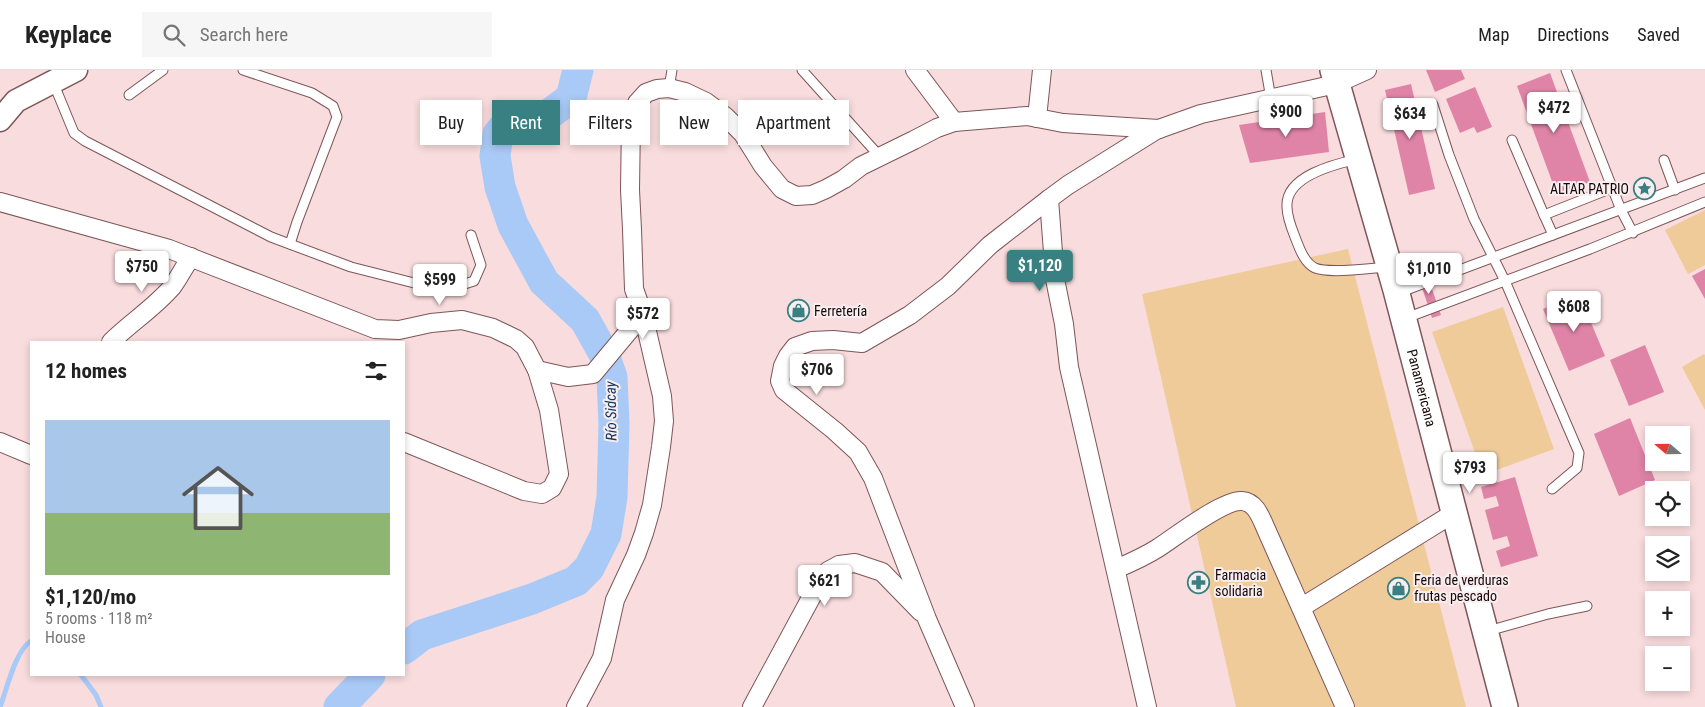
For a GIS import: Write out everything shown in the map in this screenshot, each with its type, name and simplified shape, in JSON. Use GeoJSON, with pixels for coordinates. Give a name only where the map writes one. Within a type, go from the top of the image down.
{"type":"FeatureCollection","features":[{"type":"Feature","properties":{"kind":"main road","name":"Panamericana"},"geometry":{"type":"LineString","coordinates":[[1334,77],[1389,267],[1505,707]]}},
{"type":"Feature","properties":{"kind":"street"},"geometry":{"type":"LineString","coordinates":[[0,120],[16,101],[76,70]]}},
{"type":"Feature","properties":{"kind":"street"},"geometry":{"type":"LineString","coordinates":[[915,70],[954,122]]}},
{"type":"Feature","properties":{"kind":"street"},"geometry":{"type":"LineString","coordinates":[[1038,118],[1042,70]]}},
{"type":"Feature","properties":{"kind":"street"},"geometry":{"type":"LineString","coordinates":[[965,707],[927,619],[872,478],[858,452],[784,390],[780,381],[783,366],[788,356],[795,347],[812,341],[833,340],[862,343],[910,315],[948,286],[990,245],[1049,199],[1068,185],[1159,129],[1201,114],[1270,99],[1334,77],[1367,70]]}},
{"type":"Feature","properties":{"kind":"street"},"geometry":{"type":"LineString","coordinates":[[576,707],[602,658],[615,600],[636,555],[652,505],[661,447],[662,396],[643,314],[634,289],[630,190],[631,120],[637,103],[646,93],[657,89],[669,88],[685,92],[706,102],[726,117],[743,134],[763,166],[782,189],[796,196],[812,195],[826,189],[844,179],[861,166],[937,128],[954,122],[1027,116],[1090,126],[1159,129]]}},
{"type":"Feature","properties":{"kind":"street"},"geometry":{"type":"LineString","coordinates":[[1049,199],[1055,279],[1064,324],[1069,367],[1148,707]]}},
{"type":"Feature","properties":{"kind":"street"},"geometry":{"type":"LineString","coordinates":[[0,202],[170,249],[375,329],[399,330],[431,323],[462,320],[493,328],[516,339],[525,347],[537,370],[549,410],[558,474],[552,488],[542,494],[524,492],[405,442]]}},
{"type":"Feature","properties":{"kind":"street"},"geometry":{"type":"LineString","coordinates":[[112,341],[146,312],[171,287],[191,257]]}},
{"type":"Feature","properties":{"kind":"street"},"geometry":{"type":"LineString","coordinates":[[537,370],[568,377],[593,374],[643,314]]}},
{"type":"Feature","properties":{"kind":"street"},"geometry":{"type":"LineString","coordinates":[[0,442],[30,455]]}},
{"type":"Feature","properties":{"kind":"street"},"geometry":{"type":"LineString","coordinates":[[1116,569],[1143,557],[1214,511],[1241,500],[1248,502],[1256,508],[1302,607],[1345,707]]}},
{"type":"Feature","properties":{"kind":"street"},"geometry":{"type":"LineString","coordinates":[[1302,607],[1454,513]]}},
{"type":"Feature","properties":{"kind":"street"},"geometry":{"type":"LineString","coordinates":[[752,707],[818,587],[828,571],[839,565],[855,563],[882,572],[927,619]]}},
{"type":"Feature","properties":{"kind":"lane"},"geometry":{"type":"LineString","coordinates":[[129,95],[163,70]]}},
{"type":"Feature","properties":{"kind":"lane"},"geometry":{"type":"LineString","coordinates":[[243,70],[312,93],[333,106],[337,116],[290,244]]}},
{"type":"Feature","properties":{"kind":"lane"},"geometry":{"type":"LineString","coordinates":[[669,88],[672,70]]}},
{"type":"Feature","properties":{"kind":"lane"},"geometry":{"type":"LineString","coordinates":[[802,70],[874,150],[882,156]]}},
{"type":"Feature","properties":{"kind":"lane"},"geometry":{"type":"LineString","coordinates":[[1266,70],[1270,99]]}},
{"type":"Feature","properties":{"kind":"lane"},"geometry":{"type":"LineString","coordinates":[[1566,70],[1621,210],[1633,232]]}},
{"type":"Feature","properties":{"kind":"lane"},"geometry":{"type":"LineString","coordinates":[[53,82],[74,133],[84,141],[271,236],[351,267],[426,286],[455,287],[474,281],[481,265],[471,235]]}},
{"type":"Feature","properties":{"kind":"lane"},"geometry":{"type":"LineString","coordinates":[[1433,106],[1449,155],[1474,219],[1505,281],[1579,453],[1577,468],[1552,489]]}},
{"type":"Feature","properties":{"kind":"lane"},"geometry":{"type":"LineString","coordinates":[[1512,140],[1553,235]]}},
{"type":"Feature","properties":{"kind":"lane"},"geometry":{"type":"LineString","coordinates":[[1358,159],[1332,165],[1300,180],[1291,192],[1286,206],[1290,224],[1300,252],[1308,263],[1315,268],[1326,270],[1389,267]]}},
{"type":"Feature","properties":{"kind":"lane"},"geometry":{"type":"LineString","coordinates":[[1664,160],[1675,190]]}},
{"type":"Feature","properties":{"kind":"lane"},"geometry":{"type":"LineString","coordinates":[[1396,293],[1705,178]]}},
{"type":"Feature","properties":{"kind":"lane"},"geometry":{"type":"LineString","coordinates":[[1544,215],[1612,188]]}},
{"type":"Feature","properties":{"kind":"lane"},"geometry":{"type":"LineString","coordinates":[[1403,319],[1633,232],[1705,202]]}},
{"type":"Feature","properties":{"kind":"lane"},"geometry":{"type":"LineString","coordinates":[[1485,631],[1548,614],[1588,606]]}},
{"type":"Feature","properties":{"kind":"shaded area"},"geometry":{"type":"Polygon","coordinates":[[[1705,210],[1705,265],[1688,274],[1665,230],[1705,210]]]}},
{"type":"Feature","properties":{"kind":"shaded area"},"geometry":{"type":"Polygon","coordinates":[[[1348,249],[1466,707],[1236,707],[1142,294],[1348,249]]]}},
{"type":"Feature","properties":{"kind":"shaded area"},"geometry":{"type":"Polygon","coordinates":[[[1503,307],[1554,449],[1483,475],[1432,332],[1503,307]]]}},
{"type":"Feature","properties":{"kind":"shaded area"},"geometry":{"type":"Polygon","coordinates":[[[1705,355],[1705,410],[1682,367],[1705,355]]]}},
{"type":"Feature","properties":{"kind":"building"},"geometry":{"type":"Polygon","coordinates":[[[1426,70],[1461,70],[1465,79],[1435,92],[1426,70]]]}},
{"type":"Feature","properties":{"kind":"building"},"geometry":{"type":"Polygon","coordinates":[[[1550,73],[1590,182],[1557,195],[1517,86],[1550,73]]]}},
{"type":"Feature","properties":{"kind":"building"},"geometry":{"type":"Polygon","coordinates":[[[1411,84],[1435,189],[1409,195],[1385,90],[1411,84]]]}},
{"type":"Feature","properties":{"kind":"building"},"geometry":{"type":"Polygon","coordinates":[[[1475,87],[1492,127],[1477,133],[1474,127],[1460,133],[1446,99],[1475,87]]]}},
{"type":"Feature","properties":{"kind":"building"},"geometry":{"type":"Polygon","coordinates":[[[1325,112],[1329,152],[1250,163],[1239,125],[1325,112]]]}},
{"type":"Feature","properties":{"kind":"building"},"geometry":{"type":"Polygon","coordinates":[[[1705,269],[1705,299],[1692,276],[1705,269]]]}},
{"type":"Feature","properties":{"kind":"building"},"geometry":{"type":"Polygon","coordinates":[[[1426,272],[1441,315],[1432,318],[1418,275],[1426,272]]]}},
{"type":"Feature","properties":{"kind":"building"},"geometry":{"type":"Polygon","coordinates":[[[1579,294],[1605,356],[1569,371],[1543,309],[1579,294]]]}},
{"type":"Feature","properties":{"kind":"building"},"geometry":{"type":"Polygon","coordinates":[[[1645,345],[1664,392],[1629,406],[1610,360],[1645,345]]]}},
{"type":"Feature","properties":{"kind":"building"},"geometry":{"type":"Polygon","coordinates":[[[1630,418],[1645,455],[1645,471],[1651,471],[1655,480],[1645,481],[1645,484],[1619,496],[1594,434],[1630,418]]]}},
{"type":"Feature","properties":{"kind":"building"},"geometry":{"type":"Polygon","coordinates":[[[1515,477],[1538,556],[1501,567],[1496,551],[1510,546],[1507,536],[1493,540],[1485,510],[1499,506],[1496,496],[1484,499],[1481,487],[1515,477]]]}},
{"type":"Feature","properties":{"kind":"waterway","name":"Río Sidcay"},"geometry":{"type":"LineString","coordinates":[[405,648],[422,635],[532,599],[576,581],[589,568],[606,534],[612,497],[614,424],[612,377],[604,354],[585,320],[544,282],[513,225],[500,187],[495,156],[498,134],[509,121],[518,119],[531,120],[548,115],[571,98],[578,70]]}},
{"type":"Feature","properties":{"kind":"waterway"},"geometry":{"type":"LineString","coordinates":[[0,707],[20,653],[30,642]]}},
{"type":"Feature","properties":{"kind":"waterway"},"geometry":{"type":"LineString","coordinates":[[82,676],[96,695],[101,707]]}},
{"type":"Feature","properties":{"kind":"waterway","name":"Río Sidcay"},"geometry":{"type":"LineString","coordinates":[[339,707],[369,676]]}},
{"type":"Feature","properties":{"kind":"place","name":"ALTAR PATRIO"},"geometry":{"type":"Point","coordinates":[1645,189]}},
{"type":"Feature","properties":{"kind":"place","name":"Ferretería"},"geometry":{"type":"Point","coordinates":[798,311]}},
{"type":"Feature","properties":{"kind":"place","name":"Farmacia solidaria"},"geometry":{"type":"Point","coordinates":[1199,583]}},
{"type":"Feature","properties":{"kind":"place","name":"Feria de verduras frutas pescado"},"geometry":{"type":"Point","coordinates":[1398,588]}}]}
